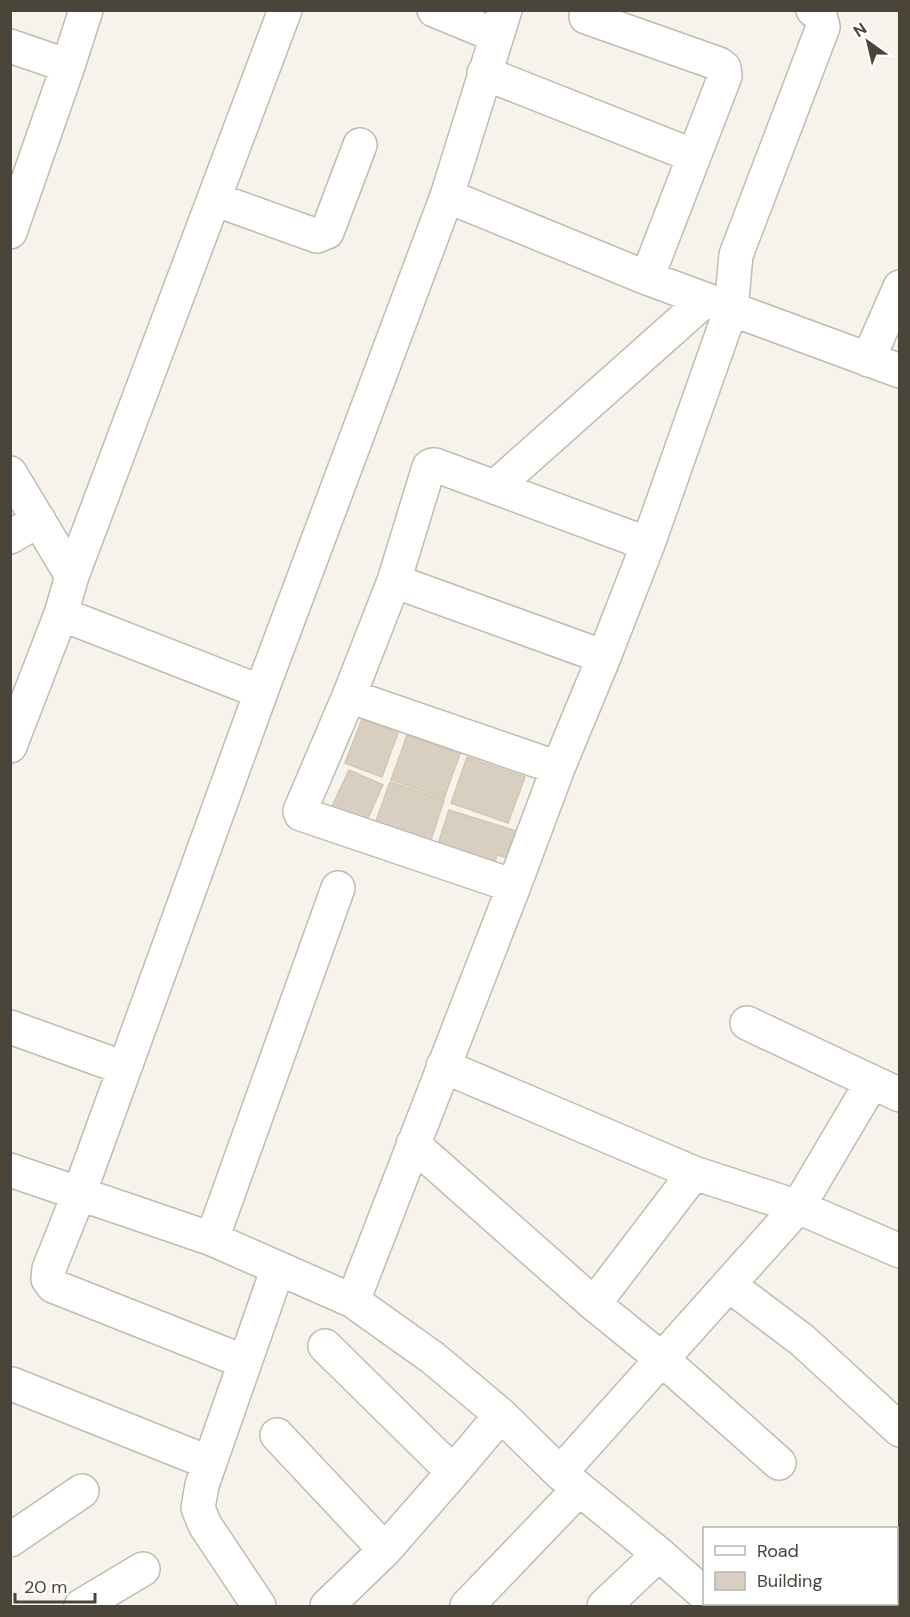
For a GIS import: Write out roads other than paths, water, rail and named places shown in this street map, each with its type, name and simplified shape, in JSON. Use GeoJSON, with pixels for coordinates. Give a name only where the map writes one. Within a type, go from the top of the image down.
{"type":"FeatureCollection","features":[{"type":"Feature","properties":{"kind":"street"},"geometry":{"type":"LineString","coordinates":[[10,232],[16,200],[68,66],[86,10]]}},
{"type":"Feature","properties":{"kind":"street"},"geometry":{"type":"LineString","coordinates":[[245,1362],[53,1286],[48,1279],[49,1269],[79,1194],[261,692],[447,196],[501,23],[434,10]]}},
{"type":"Feature","properties":{"kind":"street"},"geometry":{"type":"LineString","coordinates":[[353,1301],[558,768],[648,544],[718,304],[823,27],[822,20],[813,10]]}},
{"type":"Feature","properties":{"kind":"street"},"geometry":{"type":"LineString","coordinates":[[13,735],[61,614],[72,576],[282,11]]}},
{"type":"Feature","properties":{"kind":"street"},"geometry":{"type":"LineString","coordinates":[[586,17],[719,64],[724,68],[725,76],[647,278]]}},
{"type":"Feature","properties":{"kind":"street"},"geometry":{"type":"LineString","coordinates":[[10,46],[68,66]]}},
{"type":"Feature","properties":{"kind":"street"},"geometry":{"type":"LineString","coordinates":[[484,74],[694,156]]}},
{"type":"Feature","properties":{"kind":"street"},"geometry":{"type":"LineString","coordinates":[[214,199],[317,236],[322,235],[327,232],[360,145]]}},
{"type":"Feature","properties":{"kind":"street"},"geometry":{"type":"LineString","coordinates":[[447,196],[647,278],[900,371]]}},
{"type":"Feature","properties":{"kind":"street"},"geometry":{"type":"LineString","coordinates":[[868,360],[900,286]]}},
{"type":"Feature","properties":{"kind":"street"},"geometry":{"type":"LineString","coordinates":[[495,487],[718,304]]}},
{"type":"Feature","properties":{"kind":"street"},"geometry":{"type":"LineString","coordinates":[[514,886],[301,814],[300,811],[349,696],[394,581],[429,467],[435,465],[648,544]]}},
{"type":"Feature","properties":{"kind":"street"},"geometry":{"type":"LineString","coordinates":[[10,473],[72,576]]}},
{"type":"Feature","properties":{"kind":"street"},"geometry":{"type":"LineString","coordinates":[[10,537],[39,520]]}},
{"type":"Feature","properties":{"kind":"street"},"geometry":{"type":"LineString","coordinates":[[394,581],[604,657]]}},
{"type":"Feature","properties":{"kind":"street"},"geometry":{"type":"LineString","coordinates":[[61,614],[261,692]]}},
{"type":"Feature","properties":{"kind":"street"},"geometry":{"type":"LineString","coordinates":[[349,696],[558,768]]}},
{"type":"Feature","properties":{"kind":"street"},"geometry":{"type":"LineString","coordinates":[[212,1239],[338,888]]}},
{"type":"Feature","properties":{"kind":"street"},"geometry":{"type":"LineString","coordinates":[[467,1606],[570,1481],[663,1360],[798,1207],[886,1089],[747,1023]]}},
{"type":"Feature","properties":{"kind":"street"},"geometry":{"type":"LineString","coordinates":[[10,1027],[124,1068]]}},
{"type":"Feature","properties":{"kind":"street"},"geometry":{"type":"LineString","coordinates":[[443,1066],[694,1173],[798,1207],[900,1251]]}},
{"type":"Feature","properties":{"kind":"street"},"geometry":{"type":"LineString","coordinates":[[413,1144],[779,1463]]}},
{"type":"Feature","properties":{"kind":"street"},"geometry":{"type":"LineString","coordinates":[[10,1170],[212,1239],[353,1301],[433,1358],[501,1415],[570,1481],[703,1592]]}},
{"type":"Feature","properties":{"kind":"street"},"geometry":{"type":"LineString","coordinates":[[594,1304],[694,1173]]}},
{"type":"Feature","properties":{"kind":"street"},"geometry":{"type":"LineString","coordinates":[[260,1606],[205,1525],[198,1508],[202,1485],[278,1268]]}},
{"type":"Feature","properties":{"kind":"street"},"geometry":{"type":"LineString","coordinates":[[729,1286],[802,1340],[900,1430]]}},
{"type":"Feature","properties":{"kind":"street"},"geometry":{"type":"LineString","coordinates":[[325,1346],[453,1472]]}},
{"type":"Feature","properties":{"kind":"street"},"geometry":{"type":"LineString","coordinates":[[12,1384],[210,1463]]}},
{"type":"Feature","properties":{"kind":"street"},"geometry":{"type":"LineString","coordinates":[[327,1606],[385,1550],[501,1415]]}},
{"type":"Feature","properties":{"kind":"street"},"geometry":{"type":"LineString","coordinates":[[277,1435],[385,1550]]}},
{"type":"Feature","properties":{"kind":"street"},"geometry":{"type":"LineString","coordinates":[[10,1540],[82,1491]]}},
{"type":"Feature","properties":{"kind":"street"},"geometry":{"type":"LineString","coordinates":[[604,1606],[659,1554]]}},
{"type":"Feature","properties":{"kind":"street"},"geometry":{"type":"LineString","coordinates":[[81,1606],[143,1569]]}}]}
